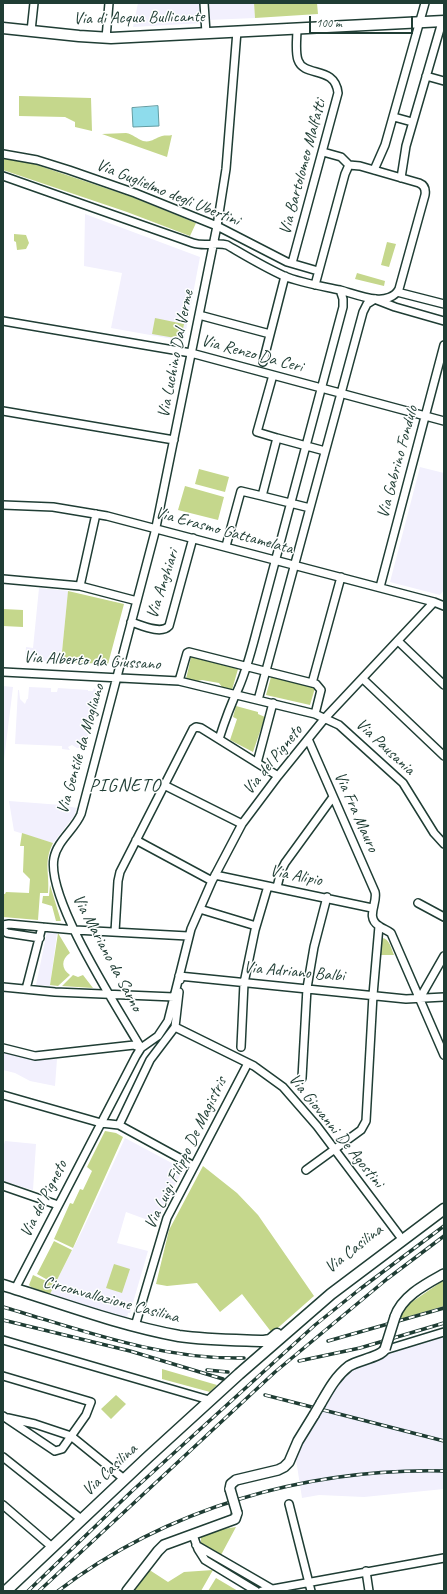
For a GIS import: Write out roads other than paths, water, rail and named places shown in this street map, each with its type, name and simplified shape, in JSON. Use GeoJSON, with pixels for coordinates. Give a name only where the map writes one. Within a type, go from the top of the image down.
{"type":"FeatureCollection","features":[{"type":"Feature","properties":{"kind":"main road","name":"Via di Acqua Bullicante"},"geometry":{"type":"LineString","coordinates":[[3,28],[106,38],[443,22]]}},
{"type":"Feature","properties":{"kind":"main road","name":"Via Casilina"},"geometry":{"type":"LineString","coordinates":[[260,1341],[268,1341],[273,1338],[338,1282],[444,1201]]}},
{"type":"Feature","properties":{"kind":"main road","name":"Via Casilina"},"geometry":{"type":"LineString","coordinates":[[6,1591],[209,1400],[340,1287],[444,1209]]}},
{"type":"Feature","properties":{"kind":"main road","name":"Circonvallazione Casilina"},"geometry":{"type":"LineString","coordinates":[[3,1286],[135,1326],[195,1338],[260,1341]]}},
{"type":"Feature","properties":{"kind":"street"},"geometry":{"type":"LineString","coordinates":[[31,31],[34,3]]}},
{"type":"Feature","properties":{"kind":"street"},"geometry":{"type":"LineString","coordinates":[[106,38],[109,3]]}},
{"type":"Feature","properties":{"kind":"street"},"geometry":{"type":"LineString","coordinates":[[204,3],[206,33]]}},
{"type":"Feature","properties":{"kind":"street"},"geometry":{"type":"LineString","coordinates":[[374,170],[384,150],[425,3]]}},
{"type":"Feature","properties":{"kind":"street"},"geometry":{"type":"LineString","coordinates":[[401,178],[403,157],[443,22]]}},
{"type":"Feature","properties":{"kind":"street","name":"Via Bartolomeo Malfatti"},"geometry":{"type":"LineString","coordinates":[[292,263],[338,96],[338,89],[328,75],[308,70],[300,65],[297,59],[297,29]]}},
{"type":"Feature","properties":{"kind":"street","name":"Via Luchino Dal Verme"},"geometry":{"type":"LineString","coordinates":[[117,677],[156,528],[217,226],[226,169],[237,32]]}},
{"type":"Feature","properties":{"kind":"street"},"geometry":{"type":"LineString","coordinates":[[426,76],[444,81]]}},
{"type":"Feature","properties":{"kind":"street"},"geometry":{"type":"LineString","coordinates":[[394,115],[413,120]]}},
{"type":"Feature","properties":{"kind":"street"},"geometry":{"type":"LineString","coordinates":[[258,700],[363,312],[367,304],[375,299],[390,297],[397,292],[402,282],[426,192],[425,188],[421,184],[374,170],[349,165],[342,157],[323,152]]}},
{"type":"Feature","properties":{"kind":"street","name":"Via Guglielmo degli Ubertini"},"geometry":{"type":"LineString","coordinates":[[3,154],[30,158],[134,193],[217,226],[292,263],[318,271]]}},
{"type":"Feature","properties":{"kind":"street"},"geometry":{"type":"LineString","coordinates":[[315,285],[345,174],[349,165]]}},
{"type":"Feature","properties":{"kind":"street","name":"Via Guglielmo degli Ubertini"},"geometry":{"type":"LineString","coordinates":[[3,176],[193,243],[202,245],[227,246],[285,276],[315,285],[375,299],[395,307],[444,321]]}},
{"type":"Feature","properties":{"kind":"street"},"geometry":{"type":"LineString","coordinates":[[263,362],[285,276]]}},
{"type":"Feature","properties":{"kind":"street"},"geometry":{"type":"LineString","coordinates":[[219,739],[246,666],[306,445],[343,307],[344,299],[340,290]]}},
{"type":"Feature","properties":{"kind":"street"},"geometry":{"type":"LineString","coordinates":[[397,292],[444,304]]}},
{"type":"Feature","properties":{"kind":"street"},"geometry":{"type":"LineString","coordinates":[[199,315],[270,334]]}},
{"type":"Feature","properties":{"kind":"street","name":"Via Renzo Da Ceri"},"geometry":{"type":"LineString","coordinates":[[3,321],[191,353],[444,420]]}},
{"type":"Feature","properties":{"kind":"street","name":"Via Gabrino Fondulo"},"geometry":{"type":"LineString","coordinates":[[380,587],[426,416],[441,367],[444,345]]}},
{"type":"Feature","properties":{"kind":"street"},"geometry":{"type":"LineString","coordinates":[[273,375],[257,432],[325,451]]}},
{"type":"Feature","properties":{"kind":"street"},"geometry":{"type":"LineString","coordinates":[[3,411],[174,440]]}},
{"type":"Feature","properties":{"kind":"street"},"geometry":{"type":"LineString","coordinates":[[262,496],[277,438]]}},
{"type":"Feature","properties":{"kind":"street"},"geometry":{"type":"LineString","coordinates":[[226,546],[241,491],[310,508]]}},
{"type":"Feature","properties":{"kind":"street","name":"Via Erasmo Gattamelata"},"geometry":{"type":"LineString","coordinates":[[3,505],[53,507],[96,514],[226,546],[434,602]]}},
{"type":"Feature","properties":{"kind":"street"},"geometry":{"type":"LineString","coordinates":[[80,586],[96,514]]}},
{"type":"Feature","properties":{"kind":"street","name":"Via Anghiari"},"geometry":{"type":"LineString","coordinates":[[131,622],[159,630],[165,629],[169,626],[193,538]]}},
{"type":"Feature","properties":{"kind":"street"},"geometry":{"type":"LineString","coordinates":[[312,683],[341,577]]}},
{"type":"Feature","properties":{"kind":"street"},"geometry":{"type":"LineString","coordinates":[[3,579],[80,586],[137,601]]}},
{"type":"Feature","properties":{"kind":"street"},"geometry":{"type":"LineString","coordinates":[[434,602],[444,606]]}},
{"type":"Feature","properties":{"kind":"street","name":"Via del Pigneto"},"geometry":{"type":"LineString","coordinates":[[16,1289],[136,1056],[141,1048],[158,1036],[166,1025],[170,1015],[188,936],[213,878],[242,824],[278,776],[325,718],[363,680],[434,602]]}},
{"type":"Feature","properties":{"kind":"street"},"geometry":{"type":"LineString","coordinates":[[398,641],[444,685]]}},
{"type":"Feature","properties":{"kind":"street"},"geometry":{"type":"LineString","coordinates":[[179,681],[187,653],[189,652],[312,683],[318,686],[321,690],[315,714]]}},
{"type":"Feature","properties":{"kind":"street","name":"Via Alberto da Giussano"},"geometry":{"type":"LineString","coordinates":[[3,672],[179,681],[258,700]]}},
{"type":"Feature","properties":{"kind":"street","name":"Via Gentile da Mogliano"},"geometry":{"type":"LineString","coordinates":[[54,870],[56,853],[80,817],[117,677]]}},
{"type":"Feature","properties":{"kind":"street"},"geometry":{"type":"LineString","coordinates":[[363,680],[444,756]]}},
{"type":"Feature","properties":{"kind":"street","name":"Via Pausania"},"geometry":{"type":"LineString","coordinates":[[258,700],[315,714],[339,725],[347,731],[403,783],[434,833],[444,844]]}},
{"type":"Feature","properties":{"kind":"street"},"geometry":{"type":"LineString","coordinates":[[257,763],[273,703]]}},
{"type":"Feature","properties":{"kind":"street"},"geometry":{"type":"LineString","coordinates":[[115,932],[119,876],[191,731],[195,728],[200,728],[278,776]]}},
{"type":"Feature","properties":{"kind":"street","name":"Via Fra Mauro"},"geometry":{"type":"LineString","coordinates":[[308,739],[376,897],[372,908]]}},
{"type":"Feature","properties":{"kind":"street"},"geometry":{"type":"LineString","coordinates":[[164,785],[242,824]]}},
{"type":"Feature","properties":{"kind":"street"},"geometry":{"type":"LineString","coordinates":[[276,888],[285,863],[333,797]]}},
{"type":"Feature","properties":{"kind":"street","name":"Via Alipio"},"geometry":{"type":"LineString","coordinates":[[136,840],[213,878],[327,897],[372,908]]}},
{"type":"Feature","properties":{"kind":"street","name":"Via Mariano da Sarno"},"geometry":{"type":"LineString","coordinates":[[54,870],[61,899],[74,930],[141,1048]]}},
{"type":"Feature","properties":{"kind":"street"},"geometry":{"type":"LineString","coordinates":[[241,1047],[244,983],[256,926],[268,886]]}},
{"type":"Feature","properties":{"kind":"street"},"geometry":{"type":"LineString","coordinates":[[302,1078],[307,988],[314,947],[327,897]]}},
{"type":"Feature","properties":{"kind":"street"},"geometry":{"type":"LineString","coordinates":[[418,903],[444,917]]}},
{"type":"Feature","properties":{"kind":"street"},"geometry":{"type":"LineString","coordinates":[[372,908],[373,919],[379,926],[391,933],[444,1055]]}},
{"type":"Feature","properties":{"kind":"street"},"geometry":{"type":"LineString","coordinates":[[203,910],[256,926]]}},
{"type":"Feature","properties":{"kind":"street"},"geometry":{"type":"LineString","coordinates":[[3,925],[9,924],[74,930],[188,936]]}},
{"type":"Feature","properties":{"kind":"street"},"geometry":{"type":"LineString","coordinates":[[306,1170],[360,1130],[366,1121],[373,995],[379,926]]}},
{"type":"Feature","properties":{"kind":"street"},"geometry":{"type":"LineString","coordinates":[[26,990],[42,927]]}},
{"type":"Feature","properties":{"kind":"street"},"geometry":{"type":"LineString","coordinates":[[3,930],[7,933],[40,938]]}},
{"type":"Feature","properties":{"kind":"street"},"geometry":{"type":"LineString","coordinates":[[420,998],[444,956]]}},
{"type":"Feature","properties":{"kind":"street","name":"Via del Pigneto"},"geometry":{"type":"LineString","coordinates":[[119,1125],[150,1060],[175,1027],[181,981],[179,976]]}},
{"type":"Feature","properties":{"kind":"street","name":"Via Adriano Balbi"},"geometry":{"type":"LineString","coordinates":[[179,976],[406,999],[444,997]]}},
{"type":"Feature","properties":{"kind":"street"},"geometry":{"type":"LineString","coordinates":[[3,987],[26,990],[174,997]]}},
{"type":"Feature","properties":{"kind":"street","name":"Via Giovanni De Agostini"},"geometry":{"type":"LineString","coordinates":[[175,1027],[261,1070],[283,1087],[317,1126],[399,1235]]}},
{"type":"Feature","properties":{"kind":"street"},"geometry":{"type":"LineString","coordinates":[[3,1048],[35,1056],[134,1045],[141,1048]]}},
{"type":"Feature","properties":{"kind":"street","name":"Via Luigi Filippo De Magistris"},"geometry":{"type":"LineString","coordinates":[[135,1326],[165,1223],[248,1063]]}},
{"type":"Feature","properties":{"kind":"street"},"geometry":{"type":"LineString","coordinates":[[3,1095],[101,1123],[119,1125],[194,1166]]}},
{"type":"Feature","properties":{"kind":"street"},"geometry":{"type":"LineString","coordinates":[[3,1186],[58,1206]]}},
{"type":"Feature","properties":{"kind":"street"},"geometry":{"type":"LineString","coordinates":[[385,1349],[395,1317],[400,1308],[424,1285],[444,1274]]}},
{"type":"Feature","properties":{"kind":"street"},"geometry":{"type":"LineString","coordinates":[[127,1591],[162,1547],[235,1519],[237,1513],[230,1489],[231,1484],[236,1480],[278,1470],[289,1462],[296,1446],[333,1382],[346,1369],[356,1362],[381,1353],[385,1349],[444,1332]]}},
{"type":"Feature","properties":{"kind":"street"},"geometry":{"type":"LineString","coordinates":[[3,1340],[209,1400]]}},
{"type":"Feature","properties":{"kind":"street","name":"Via Casilina"},"geometry":{"type":"LineString","coordinates":[[239,1374],[257,1352],[260,1341]]}},
{"type":"Feature","properties":{"kind":"street"},"geometry":{"type":"LineString","coordinates":[[3,1376],[91,1402],[86,1415],[62,1449],[56,1451],[5,1417]]}},
{"type":"Feature","properties":{"kind":"street"},"geometry":{"type":"LineString","coordinates":[[5,1417],[35,1424],[71,1436],[124,1479]]}},
{"type":"Feature","properties":{"kind":"street"},"geometry":{"type":"LineString","coordinates":[[3,1457],[81,1519]]}},
{"type":"Feature","properties":{"kind":"street"},"geometry":{"type":"LineString","coordinates":[[289,1504],[311,1591]]}},
{"type":"Feature","properties":{"kind":"street"},"geometry":{"type":"LineString","coordinates":[[3,1505],[52,1547]]}},
{"type":"Feature","properties":{"kind":"street"},"geometry":{"type":"LineString","coordinates":[[193,1535],[196,1545],[205,1560],[256,1591]]}},
{"type":"Feature","properties":{"kind":"street"},"geometry":{"type":"LineString","coordinates":[[196,1545],[272,1589]]}},
{"type":"Feature","properties":{"kind":"street"},"geometry":{"type":"LineString","coordinates":[[262,1591],[444,1558]]}},
{"type":"Feature","properties":{"kind":"street"},"geometry":{"type":"LineString","coordinates":[[366,1571],[369,1591]]}},
{"type":"Feature","properties":{"kind":"water"},"geometry":{"type":"Polygon","coordinates":[[[158,106],[159,126],[133,127],[132,108],[158,106]]]}},
{"type":"Feature","properties":{"kind":"railway"},"geometry":{"type":"LineString","coordinates":[[28,1591],[132,1491],[315,1325],[444,1226]]}},
{"type":"Feature","properties":{"kind":"railway"},"geometry":{"type":"LineString","coordinates":[[39,1591],[275,1372],[387,1279],[444,1236]]}},
{"type":"Feature","properties":{"kind":"railway"},"geometry":{"type":"LineString","coordinates":[[3,1307],[92,1334],[152,1349],[182,1354],[244,1358]]}},
{"type":"Feature","properties":{"kind":"railway"},"geometry":{"type":"LineString","coordinates":[[328,1341],[444,1308]]}},
{"type":"Feature","properties":{"kind":"railway"},"geometry":{"type":"LineString","coordinates":[[3,1320],[130,1351],[223,1379]]}},
{"type":"Feature","properties":{"kind":"railway"},"geometry":{"type":"LineString","coordinates":[[299,1361],[360,1348],[444,1323]]}},
{"type":"Feature","properties":{"kind":"railway"},"geometry":{"type":"LineString","coordinates":[[207,1370],[228,1372]]}},
{"type":"Feature","properties":{"kind":"railway"},"geometry":{"type":"LineString","coordinates":[[265,1395],[444,1441]]}},
{"type":"Feature","properties":{"kind":"railway"},"geometry":{"type":"LineString","coordinates":[[58,1591],[100,1562],[145,1537],[192,1516],[240,1499],[290,1486],[341,1477],[393,1472],[444,1471]]}},
{"type":"Feature","properties":{"kind":"district","name":"PIGNETO"},"geometry":{"type":"Point","coordinates":[125,786]}}]}
